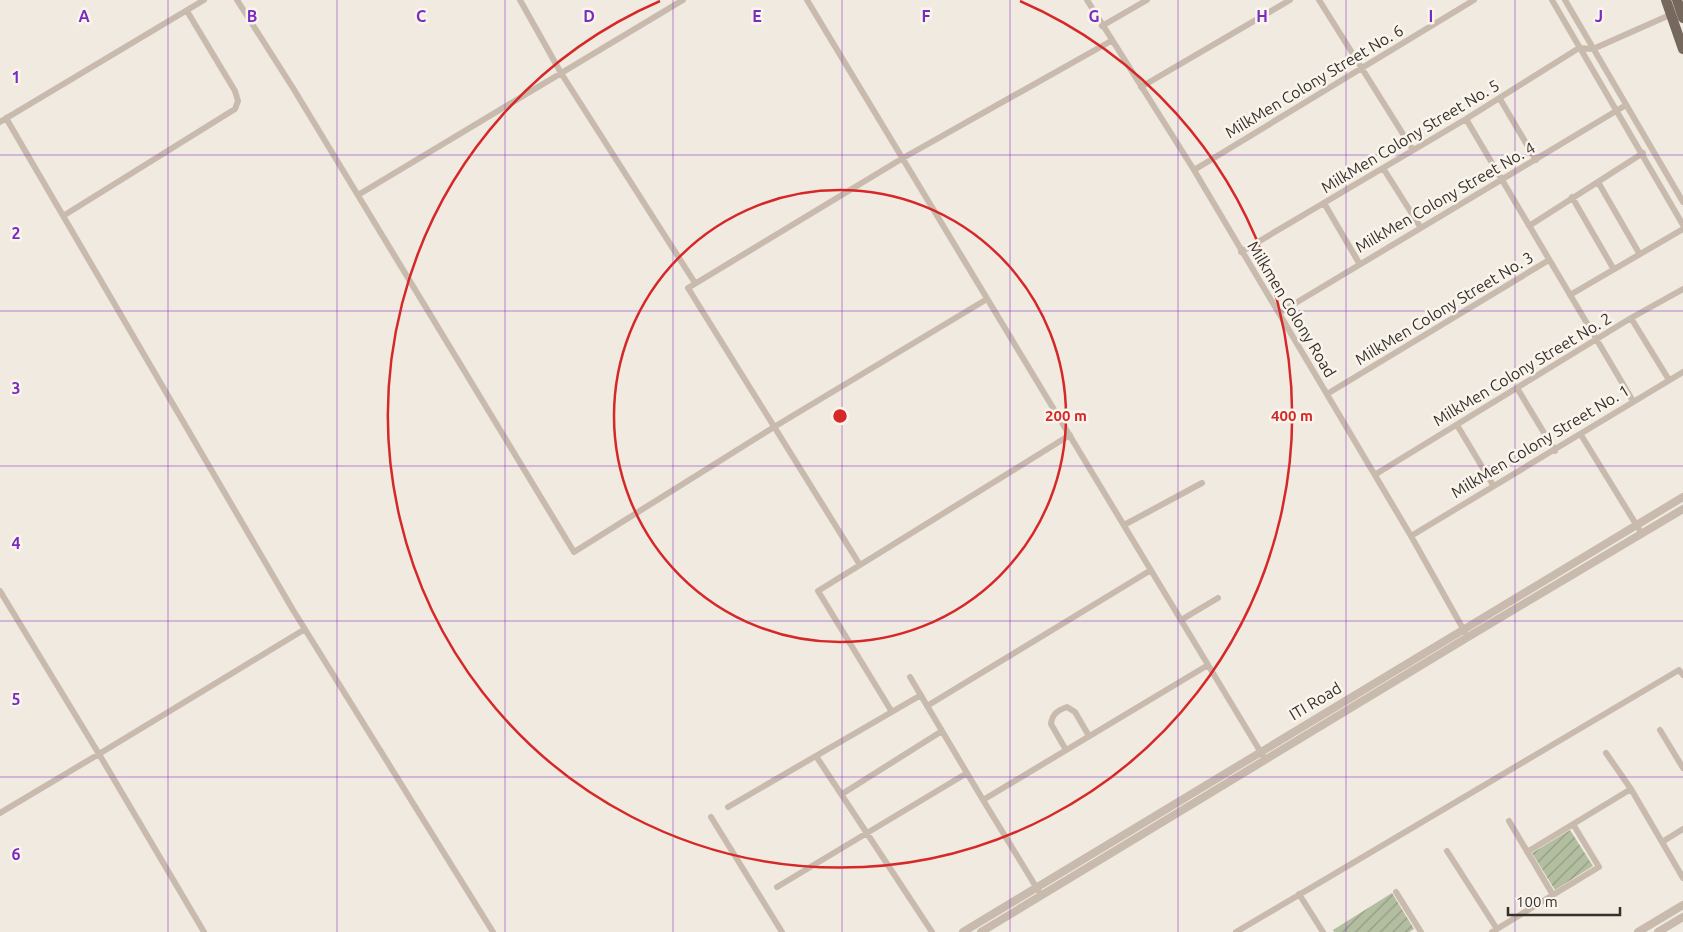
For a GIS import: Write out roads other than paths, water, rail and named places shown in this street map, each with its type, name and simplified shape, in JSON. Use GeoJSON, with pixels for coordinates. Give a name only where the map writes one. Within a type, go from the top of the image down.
{"type":"FeatureCollection","features":[{"type":"Feature","properties":{"kind":"main road"},"geometry":{"type":"LineString","coordinates":[[1666,0],[1680,13]]}},
{"type":"Feature","properties":{"kind":"main road"},"geometry":{"type":"LineString","coordinates":[[1677,0],[1683,49]]}},
{"type":"Feature","properties":{"kind":"street"},"geometry":{"type":"LineString","coordinates":[[204,0],[3,120],[63,216],[305,629],[493,932]]}},
{"type":"Feature","properties":{"kind":"street"},"geometry":{"type":"LineString","coordinates":[[237,0],[358,195],[574,552],[774,427],[987,299]]}},
{"type":"Feature","properties":{"kind":"street"},"geometry":{"type":"LineString","coordinates":[[520,0],[561,73],[695,283]]}},
{"type":"Feature","properties":{"kind":"street"},"geometry":{"type":"LineString","coordinates":[[358,195],[683,0]]}},
{"type":"Feature","properties":{"kind":"street"},"geometry":{"type":"LineString","coordinates":[[807,0],[1265,759]]}},
{"type":"Feature","properties":{"kind":"street","name":"Milkmen Colony Road"},"geometry":{"type":"LineString","coordinates":[[1087,0],[1111,41],[1194,170],[1278,314],[1376,474],[1468,637]]}},
{"type":"Feature","properties":{"kind":"street"},"geometry":{"type":"LineString","coordinates":[[1102,26],[1146,0]]}},
{"type":"Feature","properties":{"kind":"street"},"geometry":{"type":"LineString","coordinates":[[1141,87],[1290,0]]}},
{"type":"Feature","properties":{"kind":"street"},"geometry":{"type":"LineString","coordinates":[[1319,0],[1412,150]]}},
{"type":"Feature","properties":{"kind":"street","name":"MilkMen Colony Street No. 6"},"geometry":{"type":"LineString","coordinates":[[1194,170],[1474,0]]}},
{"type":"Feature","properties":{"kind":"street"},"geometry":{"type":"LineString","coordinates":[[1552,0],[1643,153],[1683,227],[1570,295]]}},
{"type":"Feature","properties":{"kind":"street"},"geometry":{"type":"LineString","coordinates":[[1565,0],[1683,202]]}},
{"type":"Feature","properties":{"kind":"street"},"geometry":{"type":"LineString","coordinates":[[63,216],[235,109],[238,101],[236,91],[187,11]]}},
{"type":"Feature","properties":{"kind":"street"},"geometry":{"type":"LineString","coordinates":[[1579,48],[1593,49],[1680,13]]}},
{"type":"Feature","properties":{"kind":"street"},"geometry":{"type":"LineString","coordinates":[[860,565],[688,288],[903,158],[1111,41]]}},
{"type":"Feature","properties":{"kind":"street","name":"MilkMen Colony Street No. 5"},"geometry":{"type":"LineString","coordinates":[[1241,252],[1500,99],[1579,48]]}},
{"type":"Feature","properties":{"kind":"street"},"geometry":{"type":"LineString","coordinates":[[1500,99],[1536,160]]}},
{"type":"Feature","properties":{"kind":"street","name":"MilkMen Colony Street No. 4"},"geometry":{"type":"LineString","coordinates":[[1278,314],[1359,263],[1501,181],[1626,105]]}},
{"type":"Feature","properties":{"kind":"street"},"geometry":{"type":"LineString","coordinates":[[1466,119],[1633,401]]}},
{"type":"Feature","properties":{"kind":"street"},"geometry":{"type":"LineString","coordinates":[[1529,226],[1643,153]]}},
{"type":"Feature","properties":{"kind":"street"},"geometry":{"type":"LineString","coordinates":[[1383,168],[1421,228]]}},
{"type":"Feature","properties":{"kind":"street"},"geometry":{"type":"LineString","coordinates":[[1598,182],[1639,253]]}},
{"type":"Feature","properties":{"kind":"street"},"geometry":{"type":"LineString","coordinates":[[1572,197],[1613,268]]}},
{"type":"Feature","properties":{"kind":"street"},"geometry":{"type":"LineString","coordinates":[[1324,203],[1359,263]]}},
{"type":"Feature","properties":{"kind":"street","name":"MilkMen Colony Street No. 3"},"geometry":{"type":"LineString","coordinates":[[1327,394],[1549,260]]}},
{"type":"Feature","properties":{"kind":"street","name":"MilkMen Colony Street No. 2"},"geometry":{"type":"LineString","coordinates":[[1376,474],[1631,318],[1683,289]]}},
{"type":"Feature","properties":{"kind":"street"},"geometry":{"type":"LineString","coordinates":[[1631,318],[1668,380]]}},
{"type":"Feature","properties":{"kind":"street","name":"MilkMen Colony Street No. 1"},"geometry":{"type":"LineString","coordinates":[[1412,536],[1683,372]]}},
{"type":"Feature","properties":{"kind":"street"},"geometry":{"type":"LineString","coordinates":[[1517,388],[1555,450]]}},
{"type":"Feature","properties":{"kind":"street"},"geometry":{"type":"LineString","coordinates":[[1457,425],[1493,486]]}},
{"type":"Feature","properties":{"kind":"street"},"geometry":{"type":"LineString","coordinates":[[1581,435],[1642,534]]}},
{"type":"Feature","properties":{"kind":"street"},"geometry":{"type":"LineString","coordinates":[[892,712],[818,591],[1070,436]]}},
{"type":"Feature","properties":{"kind":"street"},"geometry":{"type":"LineString","coordinates":[[1124,525],[1202,483]]}},
{"type":"Feature","properties":{"kind":"street","name":"ITI Road"},"geometry":{"type":"LineString","coordinates":[[963,932],[1683,497]]}},
{"type":"Feature","properties":{"kind":"street","name":"ITI Road"},"geometry":{"type":"LineString","coordinates":[[981,932],[1265,759],[1683,510]]}},
{"type":"Feature","properties":{"kind":"street"},"geometry":{"type":"LineString","coordinates":[[927,706],[1150,570]]}},
{"type":"Feature","properties":{"kind":"street"},"geometry":{"type":"LineString","coordinates":[[0,591],[100,754],[204,932]]}},
{"type":"Feature","properties":{"kind":"street"},"geometry":{"type":"LineString","coordinates":[[1181,620],[1218,598]]}},
{"type":"Feature","properties":{"kind":"street"},"geometry":{"type":"LineString","coordinates":[[0,813],[305,629]]}},
{"type":"Feature","properties":{"kind":"street"},"geometry":{"type":"LineString","coordinates":[[983,800],[1208,665]]}},
{"type":"Feature","properties":{"kind":"street"},"geometry":{"type":"LineString","coordinates":[[1236,932],[1679,670],[1683,676]]}},
{"type":"Feature","properties":{"kind":"street"},"geometry":{"type":"LineString","coordinates":[[910,677],[1041,895]]}},
{"type":"Feature","properties":{"kind":"street"},"geometry":{"type":"LineString","coordinates":[[728,807],[921,695]]}},
{"type":"Feature","properties":{"kind":"street"},"geometry":{"type":"LineString","coordinates":[[1066,750],[1051,724],[1055,714],[1062,708],[1067,707],[1074,712],[1089,736]]}},
{"type":"Feature","properties":{"kind":"street"},"geometry":{"type":"LineString","coordinates":[[1660,730],[1683,768]]}},
{"type":"Feature","properties":{"kind":"street"},"geometry":{"type":"LineString","coordinates":[[842,794],[942,731]]}},
{"type":"Feature","properties":{"kind":"street"},"geometry":{"type":"LineString","coordinates":[[1606,754],[1631,789],[1683,878]]}},
{"type":"Feature","properties":{"kind":"street"},"geometry":{"type":"LineString","coordinates":[[816,756],[868,832],[932,932]]}},
{"type":"Feature","properties":{"kind":"street"},"geometry":{"type":"LineString","coordinates":[[777,887],[967,773]]}},
{"type":"Feature","properties":{"kind":"street"},"geometry":{"type":"LineString","coordinates":[[1527,852],[1631,789]]}},
{"type":"Feature","properties":{"kind":"street"},"geometry":{"type":"LineString","coordinates":[[711,817],[782,932]]}},
{"type":"Feature","properties":{"kind":"street"},"geometry":{"type":"LineString","coordinates":[[1508,821],[1553,895]]}},
{"type":"Feature","properties":{"kind":"street"},"geometry":{"type":"LineString","coordinates":[[1447,851],[1494,931],[1599,867],[1573,824]]}},
{"type":"Feature","properties":{"kind":"street"},"geometry":{"type":"LineString","coordinates":[[1662,842],[1683,829]]}},
{"type":"Feature","properties":{"kind":"street"},"geometry":{"type":"LineString","coordinates":[[1396,892],[1420,932]]}},
{"type":"Feature","properties":{"kind":"street"},"geometry":{"type":"LineString","coordinates":[[1298,894],[1323,932]]}},
{"type":"Feature","properties":{"kind":"street"},"geometry":{"type":"LineString","coordinates":[[1638,932],[1683,905]]}},
{"type":"Feature","properties":{"kind":"street"},"geometry":{"type":"LineString","coordinates":[[1658,932],[1683,917]]}}]}
